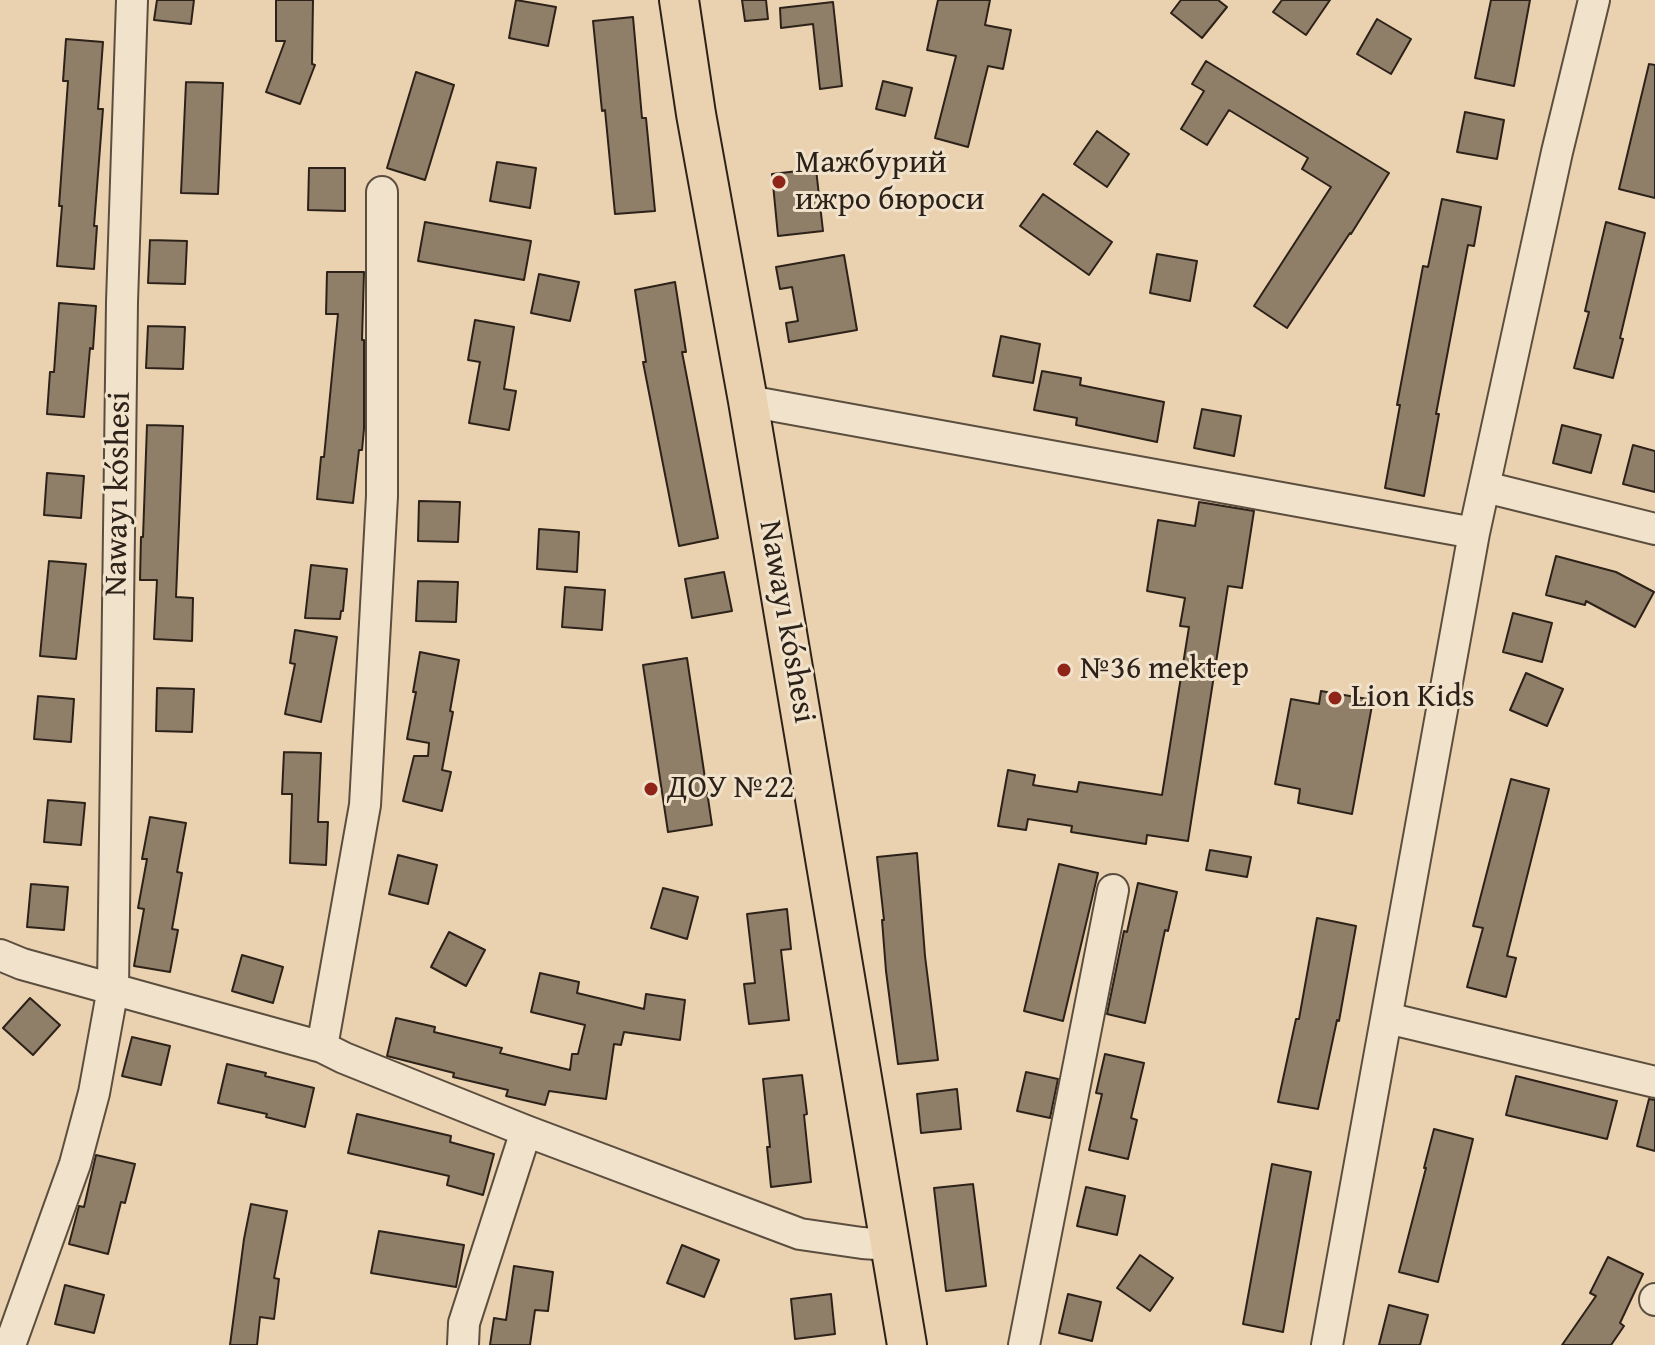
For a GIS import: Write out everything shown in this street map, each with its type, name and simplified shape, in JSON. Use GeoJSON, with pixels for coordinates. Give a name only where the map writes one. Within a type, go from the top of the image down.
{"type":"FeatureCollection","features":[{"type":"Feature","properties":{"kind":"main road","name":"Nawayı kóshesi"},"geometry":{"type":"LineString","coordinates":[[679,0],[907,1345]]}},
{"type":"Feature","properties":{"kind":"street","name":"Nawayı kóshesi"},"geometry":{"type":"LineString","coordinates":[[10,1345],[75,1164],[94,1093],[113,988],[122,302],[132,0]]}},
{"type":"Feature","properties":{"kind":"street"},"geometry":{"type":"LineString","coordinates":[[1327,1345],[1474,533],[1557,152],[1594,0]]}},
{"type":"Feature","properties":{"kind":"street"},"geometry":{"type":"LineString","coordinates":[[322,1047],[365,805],[382,496],[382,192]]}},
{"type":"Feature","properties":{"kind":"street"},"geometry":{"type":"LineString","coordinates":[[748,401],[1474,533]]}},
{"type":"Feature","properties":{"kind":"street"},"geometry":{"type":"LineString","coordinates":[[1485,487],[1655,529]]}},
{"type":"Feature","properties":{"kind":"street"},"geometry":{"type":"LineString","coordinates":[[1024,1345],[1113,890]]}},
{"type":"Feature","properties":{"kind":"street"},"geometry":{"type":"LineString","coordinates":[[0,955],[22,964],[322,1047],[526,1131],[800,1234],[891,1245]]}},
{"type":"Feature","properties":{"kind":"street"},"geometry":{"type":"LineString","coordinates":[[1387,1018],[1655,1082]]}},
{"type":"Feature","properties":{"kind":"street"},"geometry":{"type":"LineString","coordinates":[[463,1345],[464,1323],[526,1131]]}},
{"type":"Feature","properties":{"kind":"building"},"geometry":{"type":"Polygon","coordinates":[[[157,0],[194,0],[191,24],[154,20],[157,0]]]}},
{"type":"Feature","properties":{"kind":"building"},"geometry":{"type":"Polygon","coordinates":[[[276,0],[313,0],[312,64],[315,65],[300,104],[266,92],[285,41],[276,41],[276,0]]]}},
{"type":"Feature","properties":{"kind":"building"},"geometry":{"type":"Polygon","coordinates":[[[516,0],[556,7],[548,46],[509,38],[516,0]]]}},
{"type":"Feature","properties":{"kind":"building"},"geometry":{"type":"Polygon","coordinates":[[[742,0],[766,0],[768,19],[745,21],[742,0]]]}},
{"type":"Feature","properties":{"kind":"building"},"geometry":{"type":"Polygon","coordinates":[[[938,0],[990,0],[985,25],[1011,30],[1003,69],[988,66],[968,147],[935,138],[956,56],[927,50],[938,0]]]}},
{"type":"Feature","properties":{"kind":"building"},"geometry":{"type":"Polygon","coordinates":[[[1181,0],[1218,0],[1227,7],[1202,38],[1171,13],[1181,0]]]}},
{"type":"Feature","properties":{"kind":"building"},"geometry":{"type":"Polygon","coordinates":[[[1282,0],[1330,0],[1306,35],[1273,12],[1282,0]]]}},
{"type":"Feature","properties":{"kind":"building"},"geometry":{"type":"Polygon","coordinates":[[[1491,0],[1530,0],[1514,86],[1475,78],[1491,0]]]}},
{"type":"Feature","properties":{"kind":"building"},"geometry":{"type":"Polygon","coordinates":[[[833,2],[842,86],[820,89],[813,24],[781,28],[780,8],[833,2]]]}},
{"type":"Feature","properties":{"kind":"building"},"geometry":{"type":"Polygon","coordinates":[[[633,17],[642,118],[646,118],[655,211],[615,214],[593,21],[633,17]]]}},
{"type":"Feature","properties":{"kind":"building"},"geometry":{"type":"Polygon","coordinates":[[[1377,19],[1411,39],[1391,74],[1357,54],[1377,19]]]}},
{"type":"Feature","properties":{"kind":"building"},"geometry":{"type":"Polygon","coordinates":[[[66,39],[103,42],[98,109],[103,109],[94,226],[97,226],[94,269],[57,266],[68,81],[63,81],[66,39]]]}},
{"type":"Feature","properties":{"kind":"building"},"geometry":{"type":"Polygon","coordinates":[[[1206,61],[1389,173],[1287,328],[1254,306],[1331,187],[1302,169],[1308,158],[1229,110],[1207,145],[1181,129],[1204,91],[1192,84],[1206,61]]]}},
{"type":"Feature","properties":{"kind":"building"},"geometry":{"type":"Polygon","coordinates":[[[1649,64],[1655,65],[1655,198],[1619,189],[1649,64]]]}},
{"type":"Feature","properties":{"kind":"building"},"geometry":{"type":"Polygon","coordinates":[[[416,72],[454,85],[425,180],[387,168],[416,72]]]}},
{"type":"Feature","properties":{"kind":"building"},"geometry":{"type":"Polygon","coordinates":[[[883,81],[912,88],[905,116],[876,109],[883,81]]]}},
{"type":"Feature","properties":{"kind":"building"},"geometry":{"type":"Polygon","coordinates":[[[186,82],[223,83],[218,194],[181,193],[186,82]]]}},
{"type":"Feature","properties":{"kind":"building"},"geometry":{"type":"Polygon","coordinates":[[[1465,112],[1504,120],[1497,159],[1457,152],[1465,112]]]}},
{"type":"Feature","properties":{"kind":"building"},"geometry":{"type":"Polygon","coordinates":[[[1097,131],[1129,154],[1107,187],[1074,164],[1097,131]]]}},
{"type":"Feature","properties":{"kind":"building"},"geometry":{"type":"Polygon","coordinates":[[[497,162],[536,168],[530,208],[490,201],[497,162]]]}},
{"type":"Feature","properties":{"kind":"building"},"geometry":{"type":"Polygon","coordinates":[[[309,168],[345,168],[345,211],[308,210],[309,168]]]}},
{"type":"Feature","properties":{"kind":"building"},"geometry":{"type":"Polygon","coordinates":[[[816,169],[823,231],[778,236],[772,174],[816,169]]]}},
{"type":"Feature","properties":{"kind":"building"},"geometry":{"type":"Polygon","coordinates":[[[1043,194],[1112,242],[1089,275],[1020,226],[1043,194]]]}},
{"type":"Feature","properties":{"kind":"building"},"geometry":{"type":"Polygon","coordinates":[[[1442,199],[1481,207],[1474,246],[1468,245],[1424,496],[1385,488],[1423,266],[1428,267],[1442,199]]]}},
{"type":"Feature","properties":{"kind":"building"},"geometry":{"type":"Polygon","coordinates":[[[425,222],[531,241],[524,280],[418,261],[425,222]]]}},
{"type":"Feature","properties":{"kind":"building"},"geometry":{"type":"Polygon","coordinates":[[[1606,222],[1645,233],[1613,378],[1574,368],[1589,312],[1585,311],[1606,222]]]}},
{"type":"Feature","properties":{"kind":"building"},"geometry":{"type":"Polygon","coordinates":[[[150,240],[187,241],[185,284],[148,283],[150,240]]]}},
{"type":"Feature","properties":{"kind":"building"},"geometry":{"type":"Polygon","coordinates":[[[1157,254],[1197,261],[1190,301],[1150,293],[1157,254]]]}},
{"type":"Feature","properties":{"kind":"building"},"geometry":{"type":"Polygon","coordinates":[[[844,255],[857,330],[789,342],[786,323],[798,321],[792,287],[780,289],[776,267],[844,255]]]}},
{"type":"Feature","properties":{"kind":"building"},"geometry":{"type":"Polygon","coordinates":[[[327,272],[364,272],[364,429],[353,503],[317,499],[338,314],[326,314],[327,272]]]}},
{"type":"Feature","properties":{"kind":"building"},"geometry":{"type":"Polygon","coordinates":[[[539,274],[579,282],[570,321],[531,313],[539,274]]]}},
{"type":"Feature","properties":{"kind":"building"},"geometry":{"type":"Polygon","coordinates":[[[675,282],[686,352],[682,352],[718,538],[679,546],[643,362],[646,362],[635,290],[675,282]]]}},
{"type":"Feature","properties":{"kind":"building"},"geometry":{"type":"Polygon","coordinates":[[[59,303],[96,306],[84,417],[47,414],[50,372],[54,372],[59,303]]]}},
{"type":"Feature","properties":{"kind":"building"},"geometry":{"type":"Polygon","coordinates":[[[475,320],[514,327],[504,389],[516,391],[509,430],[469,423],[480,362],[468,360],[475,320]]]}},
{"type":"Feature","properties":{"kind":"building"},"geometry":{"type":"Polygon","coordinates":[[[148,326],[185,327],[183,369],[146,368],[148,326]]]}},
{"type":"Feature","properties":{"kind":"building"},"geometry":{"type":"Polygon","coordinates":[[[1001,336],[1040,344],[1033,383],[993,376],[1001,336]]]}},
{"type":"Feature","properties":{"kind":"building"},"geometry":{"type":"Polygon","coordinates":[[[1042,371],[1081,378],[1080,385],[1164,402],[1157,442],[1076,425],[1077,418],[1034,410],[1042,371]]]}},
{"type":"Feature","properties":{"kind":"building"},"geometry":{"type":"Polygon","coordinates":[[[1202,409],[1241,416],[1234,456],[1194,448],[1202,409]]]}},
{"type":"Feature","properties":{"kind":"building"},"geometry":{"type":"Polygon","coordinates":[[[147,425],[183,426],[176,597],[193,598],[192,641],[154,639],[157,580],[140,580],[147,425]]]}},
{"type":"Feature","properties":{"kind":"building"},"geometry":{"type":"Polygon","coordinates":[[[1562,425],[1601,435],[1591,473],[1553,463],[1562,425]]]}},
{"type":"Feature","properties":{"kind":"building"},"geometry":{"type":"Polygon","coordinates":[[[1633,445],[1655,451],[1655,492],[1623,484],[1633,445]]]}},
{"type":"Feature","properties":{"kind":"building"},"geometry":{"type":"Polygon","coordinates":[[[47,473],[84,476],[81,518],[44,515],[47,473]]]}},
{"type":"Feature","properties":{"kind":"building"},"geometry":{"type":"Polygon","coordinates":[[[419,501],[460,502],[458,542],[418,541],[419,501]]]}},
{"type":"Feature","properties":{"kind":"building"},"geometry":{"type":"Polygon","coordinates":[[[1199,502],[1254,511],[1242,588],[1228,586],[1188,841],[1147,835],[1146,844],[1071,832],[1072,826],[1028,819],[1026,830],[998,826],[1008,770],[1035,775],[1033,785],[1077,792],[1079,782],[1162,795],[1189,627],[1180,626],[1185,598],[1147,591],[1158,520],[1195,526],[1199,502]]]}},
{"type":"Feature","properties":{"kind":"building"},"geometry":{"type":"Polygon","coordinates":[[[539,529],[579,532],[577,572],[537,569],[539,529]]]}},
{"type":"Feature","properties":{"kind":"building"},"geometry":{"type":"Polygon","coordinates":[[[1556,556],[1616,572],[1654,592],[1635,627],[1586,601],[1585,605],[1546,595],[1556,556]]]}},
{"type":"Feature","properties":{"kind":"building"},"geometry":{"type":"Polygon","coordinates":[[[49,561],[86,564],[76,659],[40,656],[49,561]]]}},
{"type":"Feature","properties":{"kind":"building"},"geometry":{"type":"Polygon","coordinates":[[[311,565],[347,569],[340,619],[305,618],[311,565]]]}},
{"type":"Feature","properties":{"kind":"building"},"geometry":{"type":"Polygon","coordinates":[[[724,572],[732,611],[692,618],[685,579],[724,572]]]}},
{"type":"Feature","properties":{"kind":"building"},"geometry":{"type":"Polygon","coordinates":[[[418,581],[458,582],[456,622],[416,621],[418,581]]]}},
{"type":"Feature","properties":{"kind":"building"},"geometry":{"type":"Polygon","coordinates":[[[565,587],[605,590],[602,630],[562,627],[565,587]]]}},
{"type":"Feature","properties":{"kind":"building"},"geometry":{"type":"Polygon","coordinates":[[[1513,613],[1552,623],[1542,662],[1503,652],[1513,613]]]}},
{"type":"Feature","properties":{"kind":"building"},"geometry":{"type":"Polygon","coordinates":[[[295,630],[337,637],[321,722],[285,714],[295,664],[290,663],[295,630]]]}},
{"type":"Feature","properties":{"kind":"building"},"geometry":{"type":"Polygon","coordinates":[[[420,652],[459,660],[442,770],[451,772],[442,811],[403,801],[414,756],[428,756],[429,743],[407,739],[420,652]]]}},
{"type":"Feature","properties":{"kind":"building"},"geometry":{"type":"Polygon","coordinates":[[[687,658],[712,825],[668,832],[643,665],[687,658]]]}},
{"type":"Feature","properties":{"kind":"building"},"geometry":{"type":"Polygon","coordinates":[[[1526,673],[1563,689],[1547,726],[1510,710],[1526,673]]]}},
{"type":"Feature","properties":{"kind":"building"},"geometry":{"type":"Polygon","coordinates":[[[157,688],[194,689],[192,732],[156,731],[157,688]]]}},
{"type":"Feature","properties":{"kind":"building"},"geometry":{"type":"Polygon","coordinates":[[[1321,691],[1373,700],[1352,814],[1298,803],[1300,789],[1275,784],[1291,699],[1319,704],[1321,691]]]}},
{"type":"Feature","properties":{"kind":"building"},"geometry":{"type":"Polygon","coordinates":[[[38,696],[74,699],[71,742],[34,739],[38,696]]]}},
{"type":"Feature","properties":{"kind":"building"},"geometry":{"type":"Polygon","coordinates":[[[284,752],[321,753],[318,822],[328,822],[326,865],[290,863],[292,794],[282,794],[284,752]]]}},
{"type":"Feature","properties":{"kind":"building"},"geometry":{"type":"Polygon","coordinates":[[[1511,779],[1549,789],[1507,956],[1516,958],[1506,997],[1467,987],[1483,928],[1473,926],[1511,779]]]}},
{"type":"Feature","properties":{"kind":"building"},"geometry":{"type":"Polygon","coordinates":[[[48,800],[85,803],[81,845],[44,842],[48,800]]]}},
{"type":"Feature","properties":{"kind":"building"},"geometry":{"type":"Polygon","coordinates":[[[150,817],[186,823],[177,872],[182,873],[172,929],[178,930],[170,972],[134,966],[144,909],[138,908],[147,859],[142,859],[150,817]]]}},
{"type":"Feature","properties":{"kind":"building"},"geometry":{"type":"Polygon","coordinates":[[[1210,850],[1251,857],[1247,877],[1206,870],[1210,850]]]}},
{"type":"Feature","properties":{"kind":"building"},"geometry":{"type":"Polygon","coordinates":[[[917,853],[925,956],[938,1060],[898,1064],[886,971],[877,857],[917,853]]]}},
{"type":"Feature","properties":{"kind":"building"},"geometry":{"type":"Polygon","coordinates":[[[398,855],[437,865],[428,904],[389,894],[398,855]]]}},
{"type":"Feature","properties":{"kind":"building"},"geometry":{"type":"Polygon","coordinates":[[[1059,864],[1098,873],[1063,1021],[1024,1011],[1059,864]]]}},
{"type":"Feature","properties":{"kind":"building"},"geometry":{"type":"Polygon","coordinates":[[[1138,883],[1177,892],[1168,931],[1165,930],[1145,1023],[1107,1014],[1124,931],[1127,932],[1138,883]]]}},
{"type":"Feature","properties":{"kind":"building"},"geometry":{"type":"Polygon","coordinates":[[[31,884],[68,887],[64,930],[27,927],[31,884]]]}},
{"type":"Feature","properties":{"kind":"building"},"geometry":{"type":"Polygon","coordinates":[[[663,888],[698,897],[687,939],[651,928],[663,888]]]}},
{"type":"Feature","properties":{"kind":"building"},"geometry":{"type":"Polygon","coordinates":[[[787,909],[791,949],[781,950],[789,1020],[749,1024],[744,984],[755,983],[747,914],[787,909]]]}},
{"type":"Feature","properties":{"kind":"building"},"geometry":{"type":"Polygon","coordinates":[[[1317,918],[1356,926],[1339,1021],[1318,1109],[1278,1102],[1296,1019],[1299,1019],[1317,918]]]}},
{"type":"Feature","properties":{"kind":"building"},"geometry":{"type":"Polygon","coordinates":[[[449,932],[485,950],[466,986],[431,967],[449,932]]]}},
{"type":"Feature","properties":{"kind":"building"},"geometry":{"type":"Polygon","coordinates":[[[242,955],[283,967],[273,1003],[232,991],[242,955]]]}},
{"type":"Feature","properties":{"kind":"building"},"geometry":{"type":"Polygon","coordinates":[[[540,973],[579,982],[577,993],[644,1009],[646,994],[685,1000],[680,1040],[624,1032],[621,1045],[614,1044],[606,1099],[549,1091],[545,1105],[506,1096],[508,1090],[453,1077],[454,1073],[387,1056],[396,1018],[435,1027],[434,1032],[502,1048],[500,1053],[570,1070],[572,1054],[578,1054],[585,1025],[531,1012],[540,973]]]}},
{"type":"Feature","properties":{"kind":"building"},"geometry":{"type":"Polygon","coordinates":[[[30,998],[60,1025],[33,1055],[3,1028],[30,998]]]}},
{"type":"Feature","properties":{"kind":"building"},"geometry":{"type":"Polygon","coordinates":[[[132,1037],[170,1046],[161,1085],[122,1076],[132,1037]]]}},
{"type":"Feature","properties":{"kind":"building"},"geometry":{"type":"Polygon","coordinates":[[[1105,1054],[1144,1063],[1131,1118],[1137,1120],[1128,1159],[1089,1150],[1102,1094],[1096,1093],[1105,1054]]]}},
{"type":"Feature","properties":{"kind":"building"},"geometry":{"type":"Polygon","coordinates":[[[227,1064],[314,1088],[305,1127],[266,1117],[267,1114],[218,1103],[227,1064]]]}},
{"type":"Feature","properties":{"kind":"building"},"geometry":{"type":"Polygon","coordinates":[[[1026,1072],[1058,1079],[1050,1118],[1017,1111],[1026,1072]]]}},
{"type":"Feature","properties":{"kind":"building"},"geometry":{"type":"Polygon","coordinates":[[[802,1075],[811,1182],[771,1187],[763,1079],[802,1075]]]}},
{"type":"Feature","properties":{"kind":"building"},"geometry":{"type":"Polygon","coordinates":[[[1516,1076],[1617,1101],[1607,1139],[1506,1115],[1516,1076]]]}},
{"type":"Feature","properties":{"kind":"building"},"geometry":{"type":"Polygon","coordinates":[[[957,1089],[961,1129],[921,1133],[917,1094],[957,1089]]]}},
{"type":"Feature","properties":{"kind":"building"},"geometry":{"type":"Polygon","coordinates":[[[1649,1099],[1655,1100],[1655,1151],[1637,1146],[1649,1099]]]}},
{"type":"Feature","properties":{"kind":"building"},"geometry":{"type":"Polygon","coordinates":[[[357,1114],[451,1136],[450,1142],[494,1154],[483,1195],[447,1185],[449,1176],[348,1153],[357,1114]]]}},
{"type":"Feature","properties":{"kind":"building"},"geometry":{"type":"Polygon","coordinates":[[[1434,1129],[1473,1139],[1438,1282],[1399,1272],[1434,1129]]]}},
{"type":"Feature","properties":{"kind":"building"},"geometry":{"type":"Polygon","coordinates":[[[96,1155],[135,1164],[125,1203],[121,1202],[108,1254],[69,1244],[79,1206],[84,1207],[96,1155]]]}},
{"type":"Feature","properties":{"kind":"building"},"geometry":{"type":"Polygon","coordinates":[[[1272,1164],[1311,1172],[1283,1332],[1243,1324],[1272,1164]]]}},
{"type":"Feature","properties":{"kind":"building"},"geometry":{"type":"Polygon","coordinates":[[[973,1184],[986,1286],[946,1291],[934,1188],[973,1184]]]}},
{"type":"Feature","properties":{"kind":"building"},"geometry":{"type":"Polygon","coordinates":[[[1086,1187],[1125,1196],[1117,1235],[1077,1226],[1086,1187]]]}},
{"type":"Feature","properties":{"kind":"building"},"geometry":{"type":"Polygon","coordinates":[[[251,1204],[287,1211],[274,1278],[279,1279],[274,1319],[260,1317],[257,1345],[230,1345],[244,1239],[251,1204]]]}},
{"type":"Feature","properties":{"kind":"building"},"geometry":{"type":"Polygon","coordinates":[[[379,1231],[464,1245],[456,1287],[371,1273],[379,1231]]]}},
{"type":"Feature","properties":{"kind":"building"},"geometry":{"type":"Polygon","coordinates":[[[682,1245],[719,1260],[704,1297],[667,1283],[682,1245]]]}},
{"type":"Feature","properties":{"kind":"building"},"geometry":{"type":"Polygon","coordinates":[[[1140,1255],[1173,1278],[1150,1311],[1117,1288],[1140,1255]]]}},
{"type":"Feature","properties":{"kind":"building"},"geometry":{"type":"Polygon","coordinates":[[[1608,1257],[1643,1274],[1620,1323],[1624,1326],[1611,1345],[1562,1345],[1596,1296],[1590,1293],[1608,1257]]]}},
{"type":"Feature","properties":{"kind":"building"},"geometry":{"type":"Polygon","coordinates":[[[514,1266],[553,1272],[548,1311],[535,1310],[530,1345],[490,1345],[494,1318],[506,1320],[514,1266]]]}},
{"type":"Feature","properties":{"kind":"building"},"geometry":{"type":"Polygon","coordinates":[[[65,1285],[104,1295],[94,1333],[55,1324],[65,1285]]]}},
{"type":"Feature","properties":{"kind":"building"},"geometry":{"type":"Polygon","coordinates":[[[831,1294],[835,1334],[795,1339],[791,1299],[831,1294]]]}},
{"type":"Feature","properties":{"kind":"building"},"geometry":{"type":"Polygon","coordinates":[[[1068,1294],[1101,1302],[1092,1341],[1059,1333],[1068,1294]]]}},
{"type":"Feature","properties":{"kind":"building"},"geometry":{"type":"Polygon","coordinates":[[[1389,1305],[1428,1315],[1420,1345],[1379,1345],[1389,1305]]]}},
{"type":"Feature","properties":{"kind":"place","name":"Мажбурий ижро бюроси"},"geometry":{"type":"Point","coordinates":[779,182]}},
{"type":"Feature","properties":{"kind":"place","name":"№36 mektep"},"geometry":{"type":"Point","coordinates":[1064,670]}},
{"type":"Feature","properties":{"kind":"place","name":"Lion Kids"},"geometry":{"type":"Point","coordinates":[1335,698]}},
{"type":"Feature","properties":{"kind":"place","name":"ДОУ №22"},"geometry":{"type":"Point","coordinates":[651,789]}}]}
